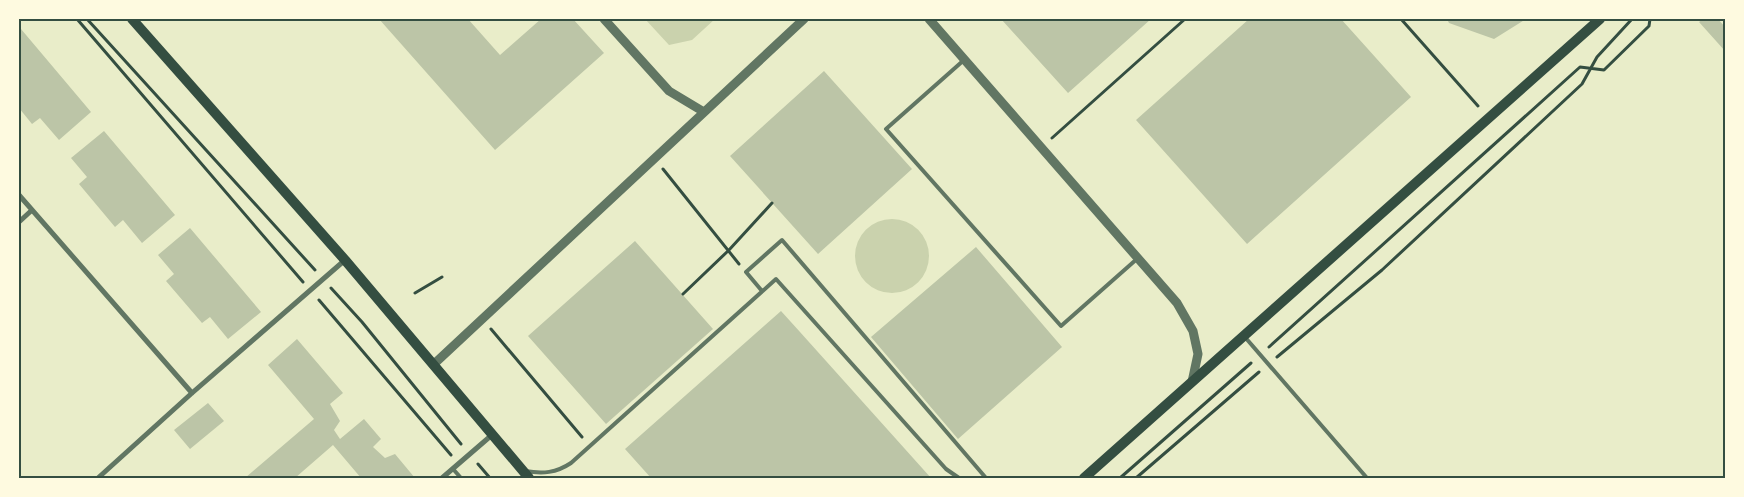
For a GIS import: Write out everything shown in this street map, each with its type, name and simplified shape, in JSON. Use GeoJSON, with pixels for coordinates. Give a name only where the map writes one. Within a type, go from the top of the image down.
{"type":"FeatureCollection","features":[{"type":"Feature","properties":{"kind":"main road"},"geometry":{"type":"LineString","coordinates":[[132,19],[345,260],[526,474]]}},
{"type":"Feature","properties":{"kind":"main road"},"geometry":{"type":"LineString","coordinates":[[1084,478],[1600,19]]}},
{"type":"Feature","properties":{"kind":"street"},"geometry":{"type":"LineString","coordinates":[[604,19],[669,91],[704,112]]}},
{"type":"Feature","properties":{"kind":"street"},"geometry":{"type":"LineString","coordinates":[[434,364],[804,19]]}},
{"type":"Feature","properties":{"kind":"street"},"geometry":{"type":"LineString","coordinates":[[929,19],[1177,303],[1193,331],[1198,354],[1192,382]]}},
{"type":"Feature","properties":{"kind":"street"},"geometry":{"type":"LineString","coordinates":[[19,195],[192,394]]}},
{"type":"Feature","properties":{"kind":"street"},"geometry":{"type":"LineString","coordinates":[[19,222],[32,210]]}},
{"type":"Feature","properties":{"kind":"street"},"geometry":{"type":"LineString","coordinates":[[98,478],[345,260]]}},
{"type":"Feature","properties":{"kind":"street"},"geometry":{"type":"LineString","coordinates":[[442,478],[492,434]]}},
{"type":"Feature","properties":{"kind":"lane"},"geometry":{"type":"LineString","coordinates":[[964,60],[886,129],[1061,326],[1138,258]]}},
{"type":"Feature","properties":{"kind":"lane"},"geometry":{"type":"LineString","coordinates":[[762,291],[746,272],[782,240],[986,478]]}},
{"type":"Feature","properties":{"kind":"lane"},"geometry":{"type":"LineString","coordinates":[[526,474],[561,470],[776,279],[946,469],[959,478]]}},
{"type":"Feature","properties":{"kind":"lane"},"geometry":{"type":"LineString","coordinates":[[1244,336],[1367,478]]}},
{"type":"Feature","properties":{"kind":"lane"},"geometry":{"type":"LineString","coordinates":[[453,469],[461,478]]}},
{"type":"Feature","properties":{"kind":"path"},"geometry":{"type":"LineString","coordinates":[[77,19],[459,464]]}},
{"type":"Feature","properties":{"kind":"path"},"geometry":{"type":"LineString","coordinates":[[87,19],[362,322],[490,478]]}},
{"type":"Feature","properties":{"kind":"path"},"geometry":{"type":"LineString","coordinates":[[1041,148],[1186,19]]}},
{"type":"Feature","properties":{"kind":"path"},"geometry":{"type":"LineString","coordinates":[[1401,19],[1488,118]]}},
{"type":"Feature","properties":{"kind":"path"},"geometry":{"type":"LineString","coordinates":[[1136,478],[1268,364],[1382,270],[1582,84],[1597,57],[1632,19]]}},
{"type":"Feature","properties":{"kind":"path"},"geometry":{"type":"LineString","coordinates":[[1120,478],[1260,355],[1580,66],[1604,70],[1649,26],[1650,19]]}},
{"type":"Feature","properties":{"kind":"path"},"geometry":{"type":"LineString","coordinates":[[661,166],[746,272]]}},
{"type":"Feature","properties":{"kind":"path"},"geometry":{"type":"LineString","coordinates":[[683,294],[729,250],[772,203]]}},
{"type":"Feature","properties":{"kind":"path"},"geometry":{"type":"LineString","coordinates":[[415,293],[442,277]]}},
{"type":"Feature","properties":{"kind":"path"},"geometry":{"type":"LineString","coordinates":[[491,328],[589,447]]}},
{"type":"Feature","properties":{"kind":"green space"},"geometry":{"type":"Polygon","coordinates":[[[645,19],[715,19],[692,40],[669,45],[645,19]]]}},
{"type":"Feature","properties":{"kind":"green space"},"geometry":{"type":"Polygon","coordinates":[[[892,219],[906,222],[918,230],[926,242],[929,256],[926,270],[918,282],[906,290],[892,293],[878,290],[866,282],[858,270],[855,256],[858,242],[866,230],[878,222],[892,219]]]}},
{"type":"Feature","properties":{"kind":"building"},"geometry":{"type":"Polygon","coordinates":[[[379,19],[468,19],[500,55],[541,19],[573,19],[604,53],[495,150],[379,19]]]}},
{"type":"Feature","properties":{"kind":"building"},"geometry":{"type":"Polygon","coordinates":[[[1001,19],[1151,19],[1068,93],[1001,19]]]}},
{"type":"Feature","properties":{"kind":"building"},"geometry":{"type":"Polygon","coordinates":[[[1249,19],[1341,19],[1411,97],[1247,244],[1136,120],[1249,19]]]}},
{"type":"Feature","properties":{"kind":"building"},"geometry":{"type":"Polygon","coordinates":[[[1447,19],[1526,19],[1494,39],[1449,23],[1447,19]]]}},
{"type":"Feature","properties":{"kind":"building"},"geometry":{"type":"Polygon","coordinates":[[[1703,19],[1718,19],[1725,27],[1725,51],[1699,22],[1703,19]]]}},
{"type":"Feature","properties":{"kind":"building"},"geometry":{"type":"Polygon","coordinates":[[[21,29],[91,112],[59,140],[40,118],[32,124],[19,108],[19,30],[21,29]]]}},
{"type":"Feature","properties":{"kind":"building"},"geometry":{"type":"Polygon","coordinates":[[[824,71],[912,169],[818,254],[730,156],[824,71]]]}},
{"type":"Feature","properties":{"kind":"building"},"geometry":{"type":"Polygon","coordinates":[[[104,131],[175,215],[142,243],[123,220],[115,227],[79,184],[87,177],[71,158],[104,131]]]}},
{"type":"Feature","properties":{"kind":"building"},"geometry":{"type":"Polygon","coordinates":[[[190,228],[261,312],[228,339],[210,317],[202,323],[166,281],[174,274],[158,255],[190,228]]]}},
{"type":"Feature","properties":{"kind":"building"},"geometry":{"type":"Polygon","coordinates":[[[635,241],[713,329],[606,424],[528,336],[635,241]]]}},
{"type":"Feature","properties":{"kind":"building"},"geometry":{"type":"Polygon","coordinates":[[[976,247],[1062,347],[958,439],[871,337],[976,247]]]}},
{"type":"Feature","properties":{"kind":"building"},"geometry":{"type":"Polygon","coordinates":[[[781,311],[931,478],[651,478],[625,449],[781,311]]]}},
{"type":"Feature","properties":{"kind":"building"},"geometry":{"type":"Polygon","coordinates":[[[297,339],[343,393],[330,404],[340,421],[334,430],[340,439],[364,419],[381,439],[373,447],[385,458],[395,454],[415,478],[361,478],[333,445],[295,478],[245,478],[314,419],[268,365],[297,339]]]}},
{"type":"Feature","properties":{"kind":"building"},"geometry":{"type":"Polygon","coordinates":[[[208,403],[224,421],[190,449],[174,430],[208,403]]]}}]}
